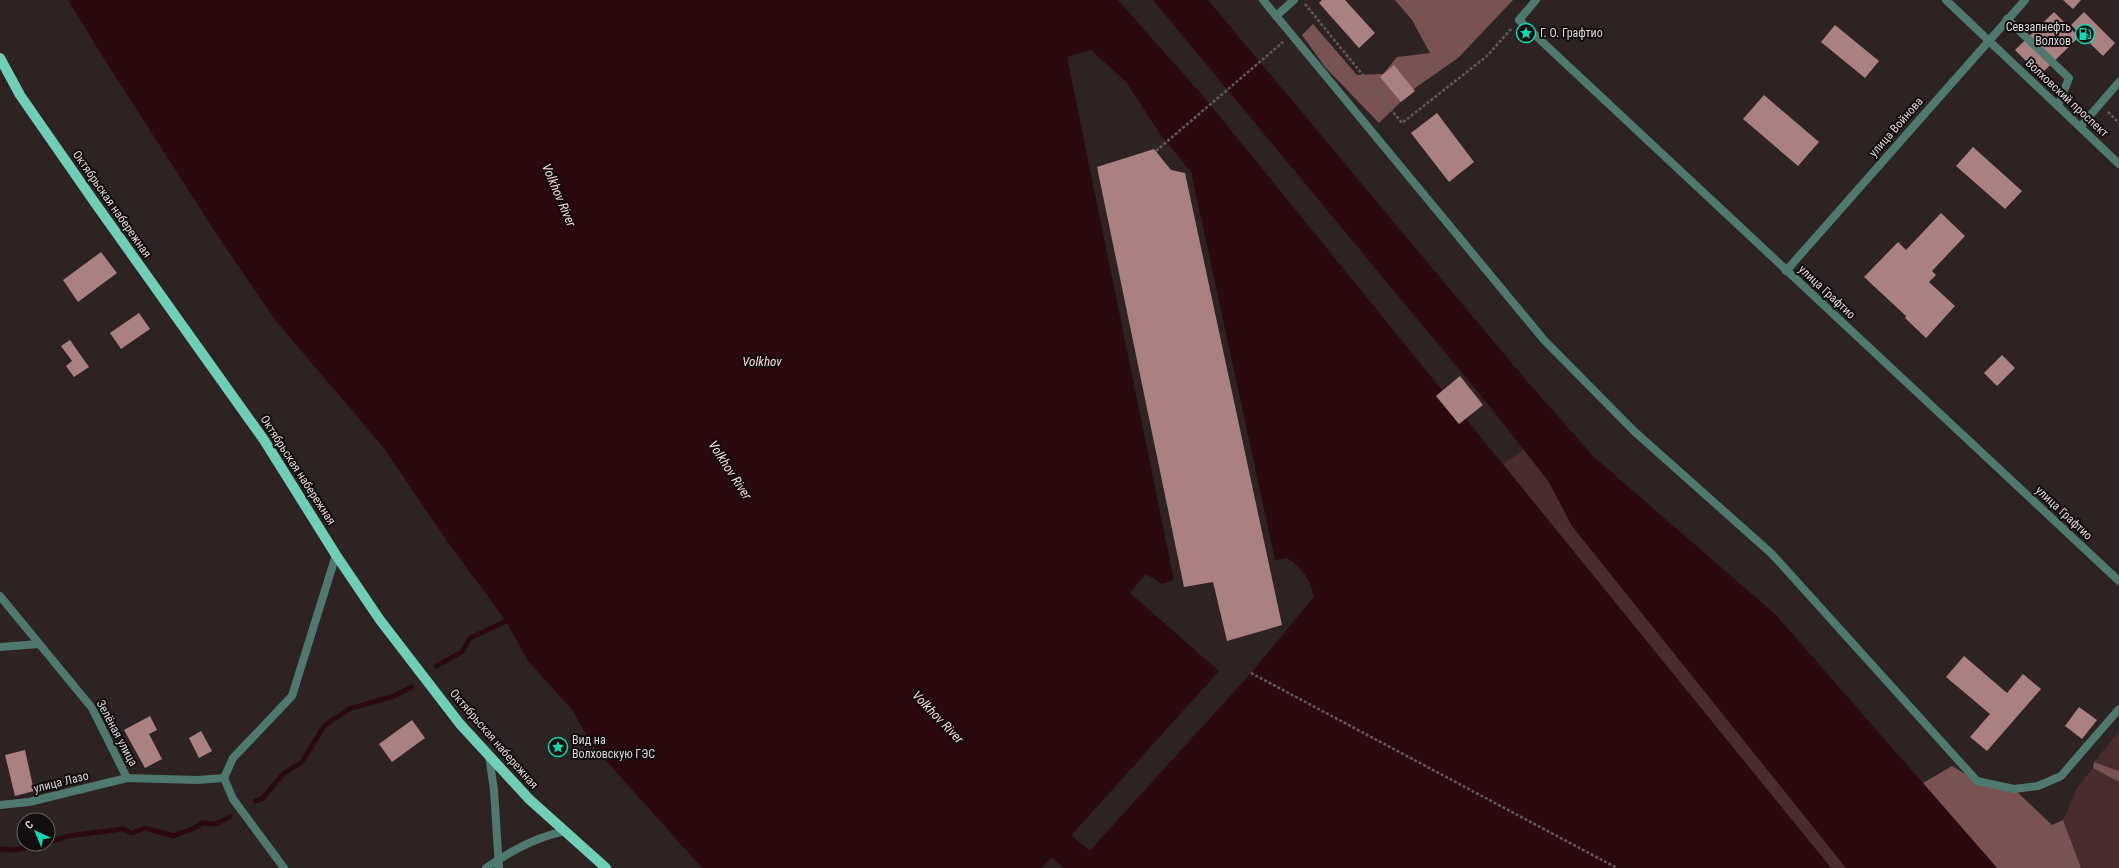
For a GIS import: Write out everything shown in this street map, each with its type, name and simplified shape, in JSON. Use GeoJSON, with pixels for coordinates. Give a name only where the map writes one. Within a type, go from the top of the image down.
{"type":"FeatureCollection","features":[{"type":"Feature","properties":{"kind":"main road","name":"Октябрьская набережная"},"geometry":{"type":"LineString","coordinates":[[0,58],[20,95],[264,440],[336,555],[385,626],[460,724],[489,756],[529,799],[606,868]]}},
{"type":"Feature","properties":{"kind":"street"},"geometry":{"type":"LineString","coordinates":[[1263,0],[1544,340],[1635,432],[1772,554],[1977,781],[2014,789],[2038,786],[2061,776],[2119,709]]}},
{"type":"Feature","properties":{"kind":"street"},"geometry":{"type":"LineString","coordinates":[[1276,16],[1294,0]]}},
{"type":"Feature","properties":{"kind":"street"},"geometry":{"type":"LineString","coordinates":[[1519,20],[1536,0]]}},
{"type":"Feature","properties":{"kind":"street","name":"Волховский проспект"},"geometry":{"type":"LineString","coordinates":[[1946,0],[2119,164]]}},
{"type":"Feature","properties":{"kind":"street","name":"улица Войнова"},"geometry":{"type":"LineString","coordinates":[[1786,271],[1988,40],[2025,0]]}},
{"type":"Feature","properties":{"kind":"street"},"geometry":{"type":"LineString","coordinates":[[2007,19],[2069,78],[2058,106]]}},
{"type":"Feature","properties":{"kind":"street","name":"улица Графтио"},"geometry":{"type":"LineString","coordinates":[[1519,20],[2119,581]]}},
{"type":"Feature","properties":{"kind":"street"},"geometry":{"type":"LineString","coordinates":[[2080,126],[2119,82]]}},
{"type":"Feature","properties":{"kind":"street"},"geometry":{"type":"LineString","coordinates":[[284,868],[233,799],[224,778],[233,758],[292,696],[336,555]]}},
{"type":"Feature","properties":{"kind":"street","name":"Зелёная улица"},"geometry":{"type":"LineString","coordinates":[[0,596],[92,708],[127,778],[198,780],[224,778]]}},
{"type":"Feature","properties":{"kind":"street"},"geometry":{"type":"LineString","coordinates":[[0,647],[39,644]]}},
{"type":"Feature","properties":{"kind":"street"},"geometry":{"type":"LineString","coordinates":[[489,756],[494,790],[499,868]]}},
{"type":"Feature","properties":{"kind":"street","name":"улица Лазо"},"geometry":{"type":"LineString","coordinates":[[0,805],[29,802],[127,778]]}},
{"type":"Feature","properties":{"kind":"street"},"geometry":{"type":"LineString","coordinates":[[486,868],[498,859],[549,834],[566,831]]}},
{"type":"Feature","properties":{"kind":"path"},"geometry":{"type":"LineString","coordinates":[[1302,0],[1402,123],[1487,56],[1519,20]]}},
{"type":"Feature","properties":{"kind":"path"},"geometry":{"type":"LineString","coordinates":[[1156,152],[1292,35]]}},
{"type":"Feature","properties":{"kind":"path"},"geometry":{"type":"LineString","coordinates":[[1251,673],[1617,868]]}},
{"type":"Feature","properties":{"kind":"shaded area"},"geometry":{"type":"Polygon","coordinates":[[[1395,0],[1513,0],[1458,58],[1415,88],[1379,123],[1325,67],[1302,35],[1313,24],[1357,75],[1383,74],[1397,57],[1430,53],[1412,20],[1395,0]]]}},
{"type":"Feature","properties":{"kind":"shaded area"},"geometry":{"type":"Polygon","coordinates":[[[1524,450],[1549,482],[1572,526],[1846,868],[1831,868],[1503,464],[1524,450]]]}},
{"type":"Feature","properties":{"kind":"shaded area"},"geometry":{"type":"Polygon","coordinates":[[[2119,731],[2119,771],[2094,762],[2119,731]]]}},
{"type":"Feature","properties":{"kind":"shaded area"},"geometry":{"type":"Polygon","coordinates":[[[2094,762],[2119,771],[2119,782],[2093,768],[2094,762]]]}},
{"type":"Feature","properties":{"kind":"shaded area"},"geometry":{"type":"Polygon","coordinates":[[[1952,766],[1977,781],[2014,789],[2052,825],[2063,820],[2081,868],[1997,868],[1923,783],[1952,766]]]}},
{"type":"Feature","properties":{"kind":"shaded area"},"geometry":{"type":"Polygon","coordinates":[[[2093,768],[2119,782],[2119,868],[2081,868],[2063,820],[2077,788],[2093,768]]]}},
{"type":"Feature","properties":{"kind":"water","name":"Volkhov"},"geometry":{"type":"Polygon","coordinates":[[[68,0],[1118,0],[1204,97],[1442,390],[1436,396],[1459,424],[1466,419],[1831,868],[1074,868],[1251,673],[1314,597],[1308,580],[1302,570],[1287,558],[1275,560],[1191,172],[1160,134],[1126,82],[1091,50],[1067,57],[1174,580],[1162,584],[1146,574],[1130,593],[1219,671],[1042,868],[702,868],[592,745],[573,711],[528,661],[506,621],[449,544],[383,447],[276,321],[219,238],[68,0]]]}},
{"type":"Feature","properties":{"kind":"water"},"geometry":{"type":"Polygon","coordinates":[[[1153,0],[1208,0],[1526,380],[1593,456],[1776,615],[1997,868],[1846,868],[1572,526],[1549,482],[1491,408],[1153,0]]]}},
{"type":"Feature","properties":{"kind":"building"},"geometry":{"type":"Polygon","coordinates":[[[1322,0],[1345,0],[1375,33],[1359,48],[1319,3],[1322,0]]]}},
{"type":"Feature","properties":{"kind":"building"},"geometry":{"type":"Polygon","coordinates":[[[2063,0],[2081,0],[2073,9],[2063,0]]]}},
{"type":"Feature","properties":{"kind":"building"},"geometry":{"type":"Polygon","coordinates":[[[2054,12],[2079,37],[2040,75],[2015,50],[2054,12]]]}},
{"type":"Feature","properties":{"kind":"building"},"geometry":{"type":"Polygon","coordinates":[[[2084,12],[2115,43],[2103,56],[2071,25],[2084,12]]]}},
{"type":"Feature","properties":{"kind":"building"},"geometry":{"type":"Polygon","coordinates":[[[1835,25],[1879,61],[1865,78],[1821,42],[1835,25]]]}},
{"type":"Feature","properties":{"kind":"building"},"geometry":{"type":"Polygon","coordinates":[[[1394,65],[1415,91],[1401,102],[1380,77],[1394,65]]]}},
{"type":"Feature","properties":{"kind":"building"},"geometry":{"type":"Polygon","coordinates":[[[1764,95],[1819,142],[1798,166],[1743,119],[1764,95]]]}},
{"type":"Feature","properties":{"kind":"building"},"geometry":{"type":"Polygon","coordinates":[[[1437,113],[1474,162],[1449,182],[1411,133],[1437,113]]]}},
{"type":"Feature","properties":{"kind":"building"},"geometry":{"type":"Polygon","coordinates":[[[1973,147],[2022,191],[2005,209],[1956,166],[1973,147]]]}},
{"type":"Feature","properties":{"kind":"building"},"geometry":{"type":"Polygon","coordinates":[[[1154,149],[1171,170],[1185,173],[1282,625],[1227,641],[1213,582],[1184,587],[1097,167],[1154,149]]]}},
{"type":"Feature","properties":{"kind":"building"},"geometry":{"type":"Polygon","coordinates":[[[1941,213],[1965,236],[1932,271],[1936,275],[1929,282],[1955,306],[1926,338],[1905,318],[1906,316],[1864,277],[1898,242],[1906,250],[1941,213]]]}},
{"type":"Feature","properties":{"kind":"building"},"geometry":{"type":"Polygon","coordinates":[[[101,252],[117,273],[78,302],[63,280],[101,252]]]}},
{"type":"Feature","properties":{"kind":"building"},"geometry":{"type":"Polygon","coordinates":[[[139,313],[150,329],[121,349],[110,333],[139,313]]]}},
{"type":"Feature","properties":{"kind":"building"},"geometry":{"type":"Polygon","coordinates":[[[70,340],[89,367],[74,377],[66,366],[72,361],[61,346],[70,340]]]}},
{"type":"Feature","properties":{"kind":"building"},"geometry":{"type":"Polygon","coordinates":[[[2002,355],[2015,368],[1997,386],[1984,373],[2002,355]]]}},
{"type":"Feature","properties":{"kind":"building"},"geometry":{"type":"Polygon","coordinates":[[[1460,376],[1483,405],[1459,424],[1436,396],[1460,376]]]}},
{"type":"Feature","properties":{"kind":"building"},"geometry":{"type":"Polygon","coordinates":[[[1964,656],[2007,693],[2023,674],[2041,689],[1987,751],[1970,737],[1990,714],[1946,677],[1964,656]]]}},
{"type":"Feature","properties":{"kind":"building"},"geometry":{"type":"Polygon","coordinates":[[[2079,707],[2097,720],[2082,739],[2065,726],[2079,707]]]}},
{"type":"Feature","properties":{"kind":"building"},"geometry":{"type":"Polygon","coordinates":[[[150,716],[157,730],[149,734],[162,759],[145,768],[124,730],[150,716]]]}},
{"type":"Feature","properties":{"kind":"building"},"geometry":{"type":"Polygon","coordinates":[[[412,720],[425,738],[392,762],[379,744],[412,720]]]}},
{"type":"Feature","properties":{"kind":"building"},"geometry":{"type":"Polygon","coordinates":[[[201,731],[212,751],[199,758],[189,738],[201,731]]]}},
{"type":"Feature","properties":{"kind":"building"},"geometry":{"type":"Polygon","coordinates":[[[25,750],[34,791],[15,796],[5,755],[25,750]]]}},
{"type":"Feature","properties":{"kind":"waterway"},"geometry":{"type":"LineString","coordinates":[[436,666],[462,652],[470,638],[506,621]]}},
{"type":"Feature","properties":{"kind":"waterway"},"geometry":{"type":"LineString","coordinates":[[255,801],[262,799],[283,774],[302,762],[324,726],[349,709],[394,696],[411,687]]}},
{"type":"Feature","properties":{"kind":"waterway"},"geometry":{"type":"LineString","coordinates":[[56,840],[68,836],[123,829],[132,833],[145,828],[174,836],[191,830],[202,823],[215,824],[230,817]]}},
{"type":"Feature","properties":{"kind":"waterway","name":"Volkhov River"},"geometry":{"type":"LineString","coordinates":[[1033,817],[1056,842],[1087,868]]}},
{"type":"Feature","properties":{"kind":"waterway"},"geometry":{"type":"LineString","coordinates":[[0,849],[16,850]]}},
{"type":"Feature","properties":{"kind":"place","name":"Г. О. Графтио"},"geometry":{"type":"Point","coordinates":[1526,33]}},
{"type":"Feature","properties":{"kind":"place","name":"Севзапнефть Волхов"},"geometry":{"type":"Point","coordinates":[2085,34]}},
{"type":"Feature","properties":{"kind":"place","name":"Вид на Волховскую ГЭС"},"geometry":{"type":"Point","coordinates":[558,747]}}]}
